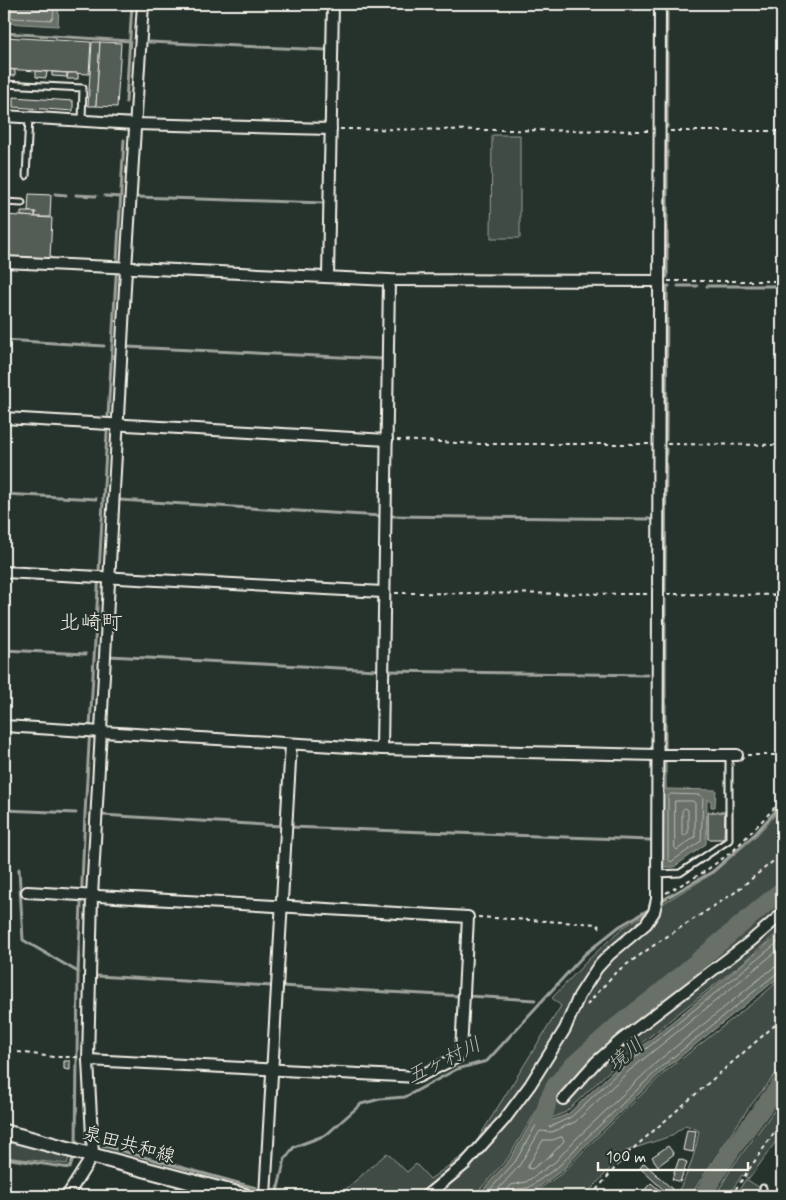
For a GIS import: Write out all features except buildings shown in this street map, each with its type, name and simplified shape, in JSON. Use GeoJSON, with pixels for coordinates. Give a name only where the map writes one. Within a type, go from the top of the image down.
{"type":"FeatureCollection","features":[{"type":"Feature","properties":{"kind":"main road","name":"泉田共和線"},"geometry":{"type":"LineString","coordinates":[[4,1132],[245,1196]]}},
{"type":"Feature","properties":{"kind":"street"},"geometry":{"type":"LineString","coordinates":[[67,1196],[90,1154],[88,1060],[89,896],[108,577],[111,424],[120,268],[135,124],[143,4]]}},
{"type":"Feature","properties":{"kind":"street"},"geometry":{"type":"LineString","coordinates":[[328,277],[333,4]]}},
{"type":"Feature","properties":{"kind":"street"},"geometry":{"type":"LineString","coordinates":[[426,1196],[465,1164],[504,1120],[530,1085],[565,1029],[579,996],[597,968],[609,955],[646,924],[654,912],[657,899],[660,4]]}},
{"type":"Feature","properties":{"kind":"street"},"geometry":{"type":"LineString","coordinates":[[4,116],[135,124],[330,129]]}},
{"type":"Feature","properties":{"kind":"street"},"geometry":{"type":"LineString","coordinates":[[4,262],[389,280],[658,281]]}},
{"type":"Feature","properties":{"kind":"street"},"geometry":{"type":"LineString","coordinates":[[382,749],[389,280]]}},
{"type":"Feature","properties":{"kind":"street"},"geometry":{"type":"LineString","coordinates":[[4,418],[387,440]]}},
{"type":"Feature","properties":{"kind":"street"},"geometry":{"type":"LineString","coordinates":[[4,572],[384,592]]}},
{"type":"Feature","properties":{"kind":"street"},"geometry":{"type":"LineString","coordinates":[[4,726],[382,749],[733,755]]}},
{"type":"Feature","properties":{"kind":"street"},"geometry":{"type":"LineString","coordinates":[[265,1196],[291,744]]}},
{"type":"Feature","properties":{"kind":"street"},"geometry":{"type":"LineString","coordinates":[[27,892],[468,917],[461,1052],[458,1057],[418,1077],[88,1060]]}},
{"type":"Feature","properties":{"kind":"street"},"geometry":{"type":"LineString","coordinates":[[563,1099],[596,1062],[620,1041],[751,941],[782,914]]}},
{"type":"Feature","properties":{"kind":"lane"},"geometry":{"type":"LineString","coordinates":[[4,84],[83,88],[82,121]]}},
{"type":"Feature","properties":{"kind":"lane"},"geometry":{"type":"LineString","coordinates":[[26,176],[29,118]]}},
{"type":"Feature","properties":{"kind":"lane"},"geometry":{"type":"LineString","coordinates":[[4,202],[22,203]]}},
{"type":"Feature","properties":{"kind":"lane"},"geometry":{"type":"LineString","coordinates":[[657,874],[680,873],[729,840],[733,755]]}},
{"type":"Feature","properties":{"kind":"lane"},"geometry":{"type":"LineString","coordinates":[[763,1188],[763,1196]]}},
{"type":"Feature","properties":{"kind":"path"},"geometry":{"type":"LineString","coordinates":[[330,129],[782,131]]}},
{"type":"Feature","properties":{"kind":"path"},"geometry":{"type":"LineString","coordinates":[[658,281],[782,281]]}},
{"type":"Feature","properties":{"kind":"path"},"geometry":{"type":"LineString","coordinates":[[387,440],[480,444],[782,445]]}},
{"type":"Feature","properties":{"kind":"path"},"geometry":{"type":"LineString","coordinates":[[384,592],[782,595]]}},
{"type":"Feature","properties":{"kind":"path"},"geometry":{"type":"LineString","coordinates":[[733,755],[782,755]]}},
{"type":"Feature","properties":{"kind":"path"},"geometry":{"type":"LineString","coordinates":[[584,1008],[616,972],[660,940],[734,893],[782,854]]}},
{"type":"Feature","properties":{"kind":"path"},"geometry":{"type":"LineString","coordinates":[[468,917],[597,924],[602,931]]}},
{"type":"Feature","properties":{"kind":"path"},"geometry":{"type":"LineString","coordinates":[[4,919],[4,1005]]}},
{"type":"Feature","properties":{"kind":"path"},"geometry":{"type":"LineString","coordinates":[[591,1196],[628,1153],[782,1019]]}},
{"type":"Feature","properties":{"kind":"path"},"geometry":{"type":"LineString","coordinates":[[18,1052],[53,1057],[71,1057]]}},
{"type":"Feature","properties":{"kind":"path"},"geometry":{"type":"LineString","coordinates":[[731,1196],[782,1121]]}},
{"type":"Feature","properties":{"kind":"shaded area"},"geometry":{"type":"Polygon","coordinates":[[[492,135],[520,135],[520,238],[491,238],[492,135]]]}},
{"type":"Feature","properties":{"kind":"shaded area"},"geometry":{"type":"Polygon","coordinates":[[[782,807],[782,929],[744,962],[621,1060],[566,1112],[550,1119],[555,1100],[546,1095],[508,1158],[474,1196],[338,1196],[387,1153],[407,1172],[416,1164],[430,1179],[471,1150],[561,1006],[552,998],[622,928],[712,874],[757,835],[782,807]]]}},
{"type":"Feature","properties":{"kind":"shaded area"},"geometry":{"type":"Polygon","coordinates":[[[782,978],[782,1066],[747,1110],[690,1196],[675,1196],[684,1181],[690,1165],[699,1131],[686,1125],[671,1136],[626,1151],[585,1196],[517,1196],[530,1195],[564,1172],[583,1151],[666,1071],[782,978]]]}},
{"type":"Feature","properties":{"kind":"shaded area"},"geometry":{"type":"Polygon","coordinates":[[[782,1100],[782,1133],[749,1179],[742,1175],[728,1196],[715,1196],[733,1166],[782,1100]]]}},
{"type":"Feature","properties":{"kind":"shaded area"},"geometry":{"type":"Polygon","coordinates":[[[4,1135],[70,1153],[67,1164],[4,1157],[4,1135]]]}},
{"type":"Feature","properties":{"kind":"shaded area"},"geometry":{"type":"Polygon","coordinates":[[[746,1179],[760,1188],[759,1196],[735,1196],[746,1179]]]}},
{"type":"Feature","properties":{"kind":"water"},"geometry":{"type":"Polygon","coordinates":[[[7,4],[59,4],[58,26],[6,23],[7,4]]]}},
{"type":"Feature","properties":{"kind":"water"},"geometry":{"type":"Polygon","coordinates":[[[663,760],[666,760],[666,789],[716,790],[715,807],[711,807],[711,800],[707,800],[706,844],[674,867],[663,867],[663,760]]]}},
{"type":"Feature","properties":{"kind":"water"},"geometry":{"type":"Polygon","coordinates":[[[782,932],[782,975],[665,1069],[581,1150],[563,1170],[530,1193],[518,1193],[516,1196],[477,1196],[510,1159],[547,1096],[554,1100],[548,1122],[568,1114],[623,1062],[782,932]]]}},
{"type":"Feature","properties":{"kind":"waterway"},"geometry":{"type":"LineString","coordinates":[[126,102],[132,4]]}},
{"type":"Feature","properties":{"kind":"waterway"},"geometry":{"type":"LineString","coordinates":[[149,42],[327,50],[328,4]]}},
{"type":"Feature","properties":{"kind":"waterway"},"geometry":{"type":"LineString","coordinates":[[667,4],[667,127]]}},
{"type":"Feature","properties":{"kind":"waterway"},"geometry":{"type":"LineString","coordinates":[[4,33],[130,41]]}},
{"type":"Feature","properties":{"kind":"waterway"},"geometry":{"type":"LineString","coordinates":[[667,135],[667,277]]}},
{"type":"Feature","properties":{"kind":"waterway"},"geometry":{"type":"LineString","coordinates":[[76,1148],[78,972],[85,814],[124,140]]}},
{"type":"Feature","properties":{"kind":"waterway"},"geometry":{"type":"LineString","coordinates":[[55,194],[66,195]]}},
{"type":"Feature","properties":{"kind":"waterway"},"geometry":{"type":"LineString","coordinates":[[76,195],[96,196]]}},
{"type":"Feature","properties":{"kind":"waterway"},"geometry":{"type":"LineString","coordinates":[[105,196],[121,197]]}},
{"type":"Feature","properties":{"kind":"waterway"},"geometry":{"type":"LineString","coordinates":[[136,197],[325,203]]}},
{"type":"Feature","properties":{"kind":"waterway"},"geometry":{"type":"LineString","coordinates":[[397,285],[446,285]]}},
{"type":"Feature","properties":{"kind":"waterway"},"geometry":{"type":"LineString","coordinates":[[666,440],[667,286],[669,286]]}},
{"type":"Feature","properties":{"kind":"waterway"},"geometry":{"type":"LineString","coordinates":[[678,286],[697,286]]}},
{"type":"Feature","properties":{"kind":"waterway"},"geometry":{"type":"LineString","coordinates":[[707,286],[782,286]]}},
{"type":"Feature","properties":{"kind":"waterway"},"geometry":{"type":"LineString","coordinates":[[4,340],[104,346]]}},
{"type":"Feature","properties":{"kind":"waterway"},"geometry":{"type":"LineString","coordinates":[[128,347],[383,359],[383,356]]}},
{"type":"Feature","properties":{"kind":"waterway"},"geometry":{"type":"LineString","coordinates":[[665,591],[666,449]]}},
{"type":"Feature","properties":{"kind":"waterway"},"geometry":{"type":"LineString","coordinates":[[4,494],[96,499]]}},
{"type":"Feature","properties":{"kind":"waterway"},"geometry":{"type":"LineString","coordinates":[[119,500],[381,516]]}},
{"type":"Feature","properties":{"kind":"waterway"},"geometry":{"type":"LineString","coordinates":[[390,516],[650,519]]}},
{"type":"Feature","properties":{"kind":"waterway"},"geometry":{"type":"LineString","coordinates":[[665,599],[665,752]]}},
{"type":"Feature","properties":{"kind":"waterway"},"geometry":{"type":"LineString","coordinates":[[4,650],[86,654]]}},
{"type":"Feature","properties":{"kind":"waterway"},"geometry":{"type":"LineString","coordinates":[[109,656],[377,670]]}},
{"type":"Feature","properties":{"kind":"waterway"},"geometry":{"type":"LineString","coordinates":[[387,671],[648,675]]}},
{"type":"Feature","properties":{"kind":"waterway","name":"五ヶ村川"},"geometry":{"type":"LineString","coordinates":[[661,901],[712,872],[755,834],[782,804]]}},
{"type":"Feature","properties":{"kind":"waterway"},"geometry":{"type":"LineString","coordinates":[[4,810],[76,813]]}},
{"type":"Feature","properties":{"kind":"waterway"},"geometry":{"type":"LineString","coordinates":[[102,815],[281,826]]}},
{"type":"Feature","properties":{"kind":"waterway"},"geometry":{"type":"LineString","coordinates":[[290,827],[650,840]]}},
{"type":"Feature","properties":{"kind":"waterway"},"geometry":{"type":"LineString","coordinates":[[19,869],[23,940],[78,972]]}},
{"type":"Feature","properties":{"kind":"waterway"},"geometry":{"type":"LineString","coordinates":[[543,1120],[548,1100],[555,1086],[570,1068],[617,1026],[661,992],[782,890]]}},
{"type":"Feature","properties":{"kind":"waterway","name":"五ヶ村川"},"geometry":{"type":"LineString","coordinates":[[276,1196],[285,1159],[294,1147],[326,1135],[361,1104],[380,1099],[405,1097],[457,1069],[487,1061],[585,954],[620,926],[648,910]]}},
{"type":"Feature","properties":{"kind":"waterway"},"geometry":{"type":"LineString","coordinates":[[96,976],[272,986]]}},
{"type":"Feature","properties":{"kind":"waterway"},"geometry":{"type":"LineString","coordinates":[[281,986],[459,996]]}},
{"type":"Feature","properties":{"kind":"waterway"},"geometry":{"type":"LineString","coordinates":[[468,996],[535,1000]]}},
{"type":"Feature","properties":{"kind":"waterway"},"geometry":{"type":"LineString","coordinates":[[702,1196],[730,1152],[782,1082]]}},
{"type":"Feature","properties":{"kind":"waterway"},"geometry":{"type":"LineString","coordinates":[[104,1146],[256,1188]]}},
{"type":"Feature","properties":{"kind":"waterway"},"geometry":{"type":"LineString","coordinates":[[4,1158],[70,1168],[74,1154]]}},
{"type":"Feature","properties":{"kind":"waterway"},"geometry":{"type":"LineString","coordinates":[[170,1196],[178,1187]]}},
{"type":"Feature","properties":{"kind":"district","name":"北崎町"},"geometry":{"type":"Point","coordinates":[91,623]}},
{"type":"Feature","properties":{"kind":"water label","name":"境川"},"geometry":{"type":"Point","coordinates":[626,1055]}}]}
